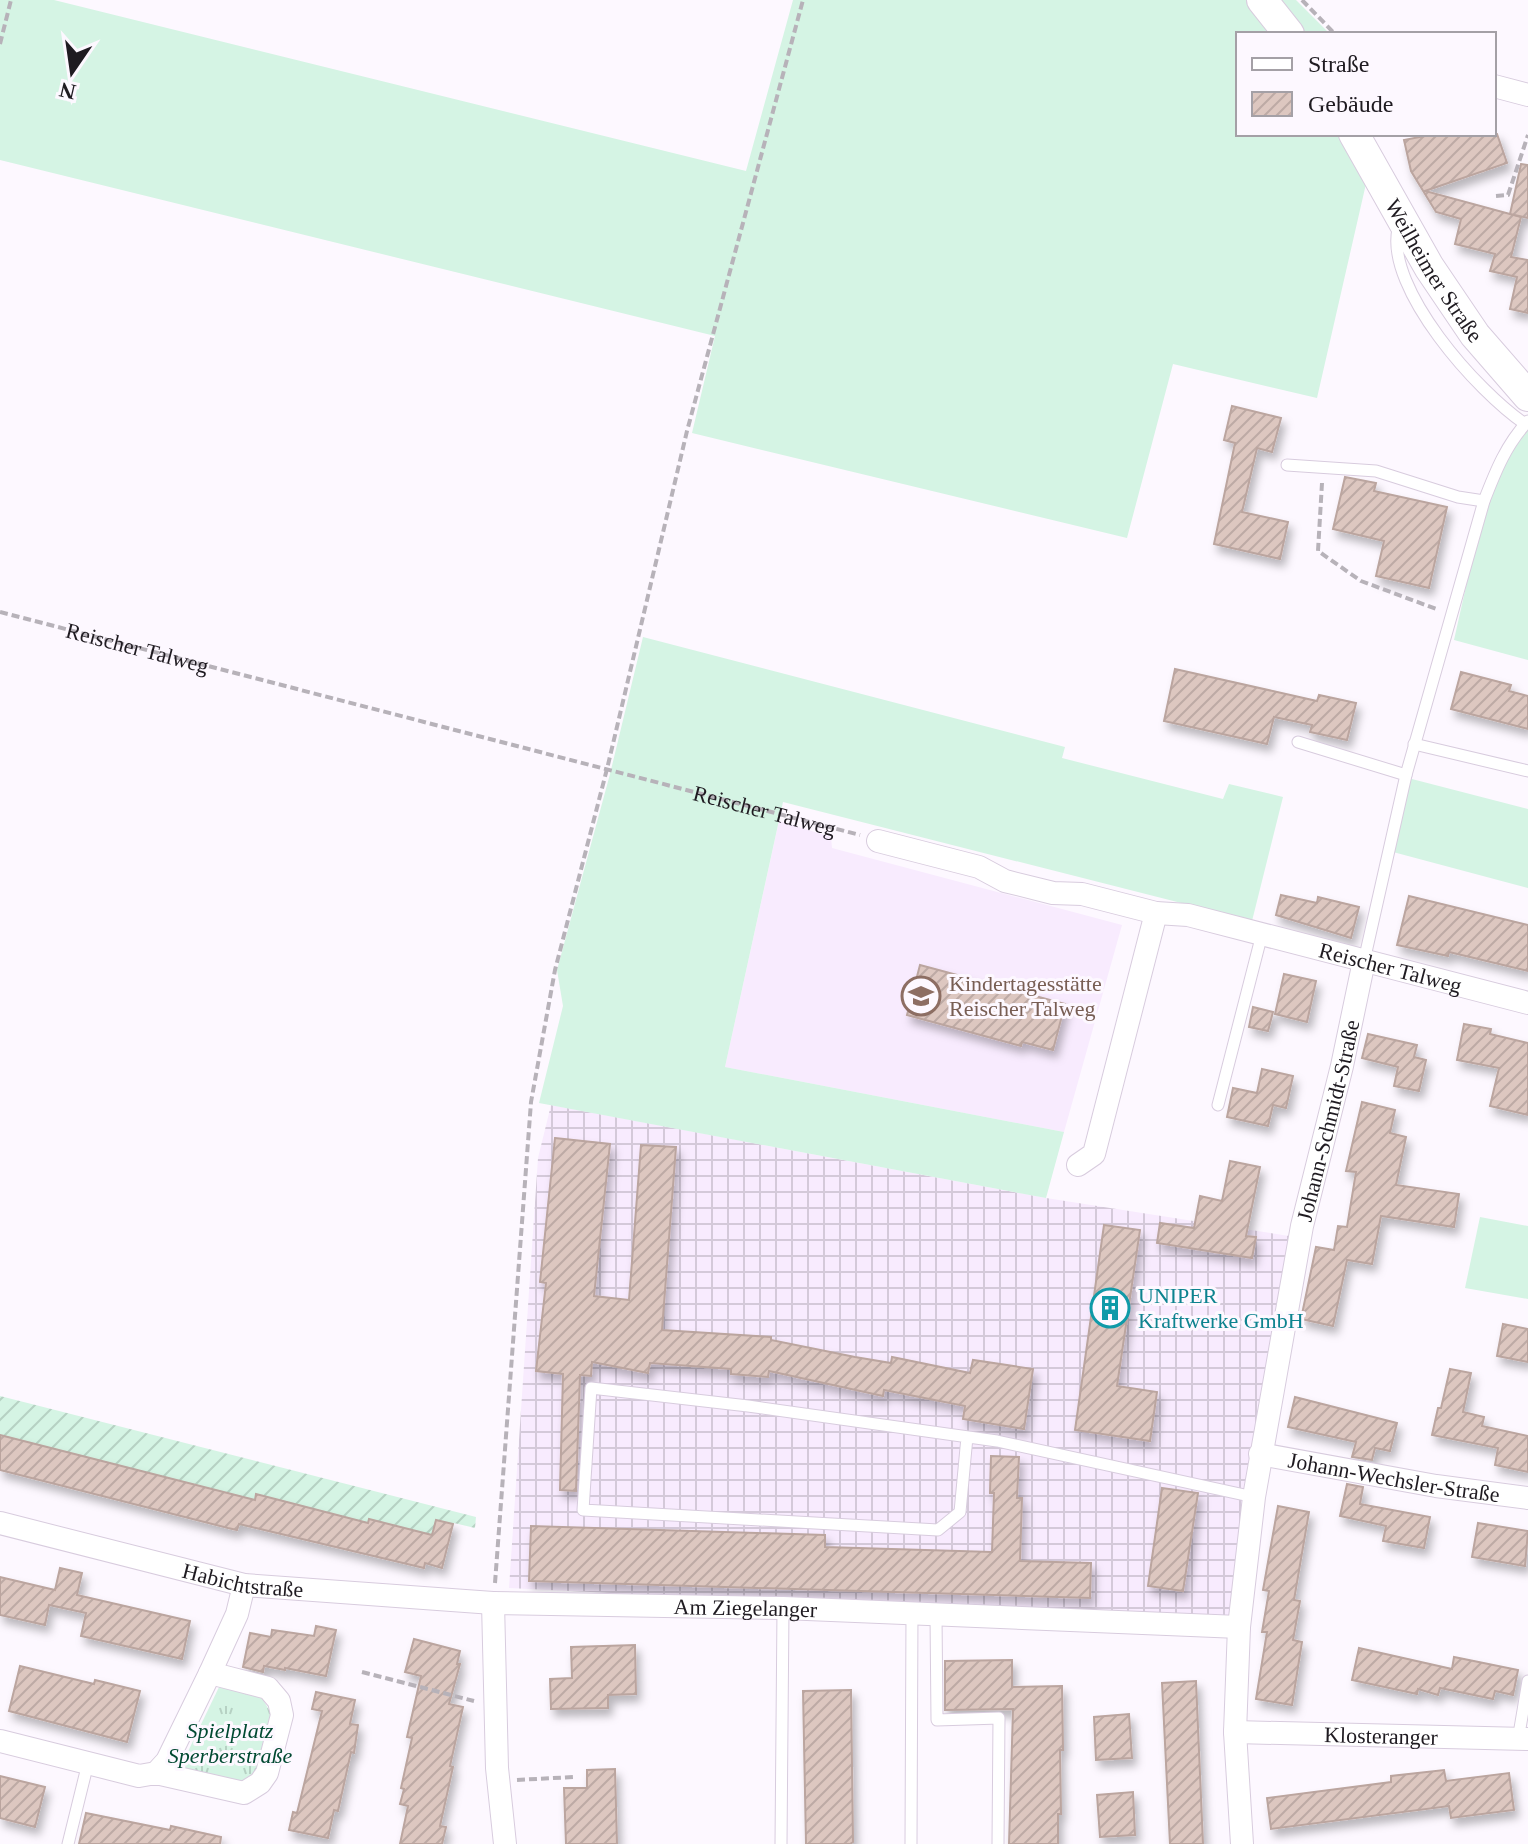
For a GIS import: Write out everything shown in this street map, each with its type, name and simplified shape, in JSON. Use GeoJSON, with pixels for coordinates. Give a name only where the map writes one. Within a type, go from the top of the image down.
{"type":"FeatureCollection","features":[{"type":"Feature","properties":{"kind":"street"},"geometry":{"type":"LineString","coordinates":[[1262,0],[1287,32]]}},
{"type":"Feature","properties":{"kind":"street"},"geometry":{"type":"LineString","coordinates":[[1496,87],[1528,95]]}},
{"type":"Feature","properties":{"kind":"street","name":"Weilheimer Straße"},"geometry":{"type":"LineString","coordinates":[[1355,136],[1429,267],[1527,413]]}},
{"type":"Feature","properties":{"kind":"street","name":"Reischer Talweg"},"geometry":{"type":"LineString","coordinates":[[878,841],[979,867],[1005,881],[1053,893],[1082,894],[1156,913],[1188,915],[1528,1003]]}},
{"type":"Feature","properties":{"kind":"street"},"geometry":{"type":"LineString","coordinates":[[1078,1165],[1094,1154],[1156,913]]}},
{"type":"Feature","properties":{"kind":"street","name":"Johann-Schmidt-Straße"},"geometry":{"type":"LineString","coordinates":[[1242,1844],[1235,1732],[1239,1627],[1254,1497],[1302,1226],[1342,1066],[1364,961]]}},
{"type":"Feature","properties":{"kind":"street","name":"Johann-Wechsler-Straße"},"geometry":{"type":"LineString","coordinates":[[1260,1454],[1436,1486],[1528,1498]]}},
{"type":"Feature","properties":{"kind":"street","name":"Habichtstraße"},"geometry":{"type":"LineString","coordinates":[[0,1523],[244,1585],[493,1603]]}},
{"type":"Feature","properties":{"kind":"street"},"geometry":{"type":"LineString","coordinates":[[156,1773],[167,1761],[210,1673],[237,1614],[244,1585]]}},
{"type":"Feature","properties":{"kind":"street"},"geometry":{"type":"LineString","coordinates":[[493,1603],[499,1781],[505,1844]]}},
{"type":"Feature","properties":{"kind":"street","name":"Am Ziegelanger"},"geometry":{"type":"LineString","coordinates":[[493,1603],[783,1608],[1239,1627]]}},
{"type":"Feature","properties":{"kind":"street"},"geometry":{"type":"LineString","coordinates":[[0,1741],[139,1776],[156,1773],[238,1793],[250,1791],[267,1773],[282,1715],[279,1701],[268,1688],[210,1673]]}},
{"type":"Feature","properties":{"kind":"street","name":"Klosteranger"},"geometry":{"type":"LineString","coordinates":[[1235,1732],[1523,1739]]}},
{"type":"Feature","properties":{"kind":"lane","name":"Johann-Schmidt-Straße"},"geometry":{"type":"LineString","coordinates":[[1364,961],[1414,744],[1484,501],[1500,460],[1527,413]]}},
{"type":"Feature","properties":{"kind":"lane"},"geometry":{"type":"LineString","coordinates":[[1287,465],[1376,471],[1458,497],[1484,501]]}},
{"type":"Feature","properties":{"kind":"lane"},"geometry":{"type":"LineString","coordinates":[[1298,742],[1406,775]]}},
{"type":"Feature","properties":{"kind":"lane"},"geometry":{"type":"LineString","coordinates":[[1414,744],[1528,771]]}},
{"type":"Feature","properties":{"kind":"lane"},"geometry":{"type":"LineString","coordinates":[[1218,1105],[1262,934]]}},
{"type":"Feature","properties":{"kind":"lane"},"geometry":{"type":"LineString","coordinates":[[967,1437],[960,1512],[938,1530],[583,1510],[591,1388],[748,1406],[967,1437],[1254,1497]]}},
{"type":"Feature","properties":{"kind":"lane"},"geometry":{"type":"LineString","coordinates":[[781,1844],[783,1608]]}},
{"type":"Feature","properties":{"kind":"lane"},"geometry":{"type":"LineString","coordinates":[[911,1844],[912,1613]]}},
{"type":"Feature","properties":{"kind":"lane"},"geometry":{"type":"LineString","coordinates":[[936,1615],[937,1720],[999,1718],[998,1844]]}},
{"type":"Feature","properties":{"kind":"lane"},"geometry":{"type":"LineString","coordinates":[[1523,1739],[1528,1681]]}},
{"type":"Feature","properties":{"kind":"lane"},"geometry":{"type":"LineString","coordinates":[[68,1844],[88,1763]]}},
{"type":"Feature","properties":{"kind":"path"},"geometry":{"type":"LineString","coordinates":[[0,44],[11,0]]}},
{"type":"Feature","properties":{"kind":"path"},"geometry":{"type":"LineString","coordinates":[[493,1603],[531,1102],[555,970],[607,769],[687,431],[803,0]]}},
{"type":"Feature","properties":{"kind":"path"},"geometry":{"type":"LineString","coordinates":[[1302,0],[1333,32]]}},
{"type":"Feature","properties":{"kind":"path"},"geometry":{"type":"LineString","coordinates":[[1496,196],[1508,195],[1528,135]]}},
{"type":"Feature","properties":{"kind":"path"},"geometry":{"type":"LineString","coordinates":[[1324,467],[1318,551],[1361,581],[1452,616]]}},
{"type":"Feature","properties":{"kind":"path","name":"Reischer Talweg"},"geometry":{"type":"LineString","coordinates":[[0,612],[847,830],[878,841]]}},
{"type":"Feature","properties":{"kind":"path"},"geometry":{"type":"LineString","coordinates":[[362,1672],[496,1706]]}},
{"type":"Feature","properties":{"kind":"path"},"geometry":{"type":"LineString","coordinates":[[499,1781],[573,1777]]}},
{"type":"Feature","properties":{"kind":"shaded area","name":"Kindertagesstätte Reischer Talweg"},"geometry":{"type":"Polygon","coordinates":[[[779,821],[831,837],[832,848],[1122,925],[1064,1132],[725,1067],[779,821]]]}},
{"type":"Feature","properties":{"kind":"shaded area","name":"UNIPER Kraftwerke GmbH"},"geometry":{"type":"Polygon","coordinates":[[[551,1105],[1046,1198],[1289,1236],[1256,1453],[1237,1624],[509,1588],[538,1158],[551,1105]]]}},
{"type":"Feature","properties":{"kind":"green space"},"geometry":{"type":"Polygon","coordinates":[[[0,0],[54,0],[746,171],[793,0],[1254,0],[1279,32],[1236,32],[1236,136],[1346,136],[1368,175],[1317,398],[1173,364],[1127,538],[692,433],[715,336],[0,160],[0,0]]]}},
{"type":"Feature","properties":{"kind":"green space"},"geometry":{"type":"Polygon","coordinates":[[[1271,0],[1296,0],[1328,32],[1296,32],[1271,0]]]}},
{"type":"Feature","properties":{"kind":"green space"},"geometry":{"type":"Polygon","coordinates":[[[1528,420],[1528,660],[1454,640],[1491,475],[1528,420]]]}},
{"type":"Feature","properties":{"kind":"green space"},"geometry":{"type":"Polygon","coordinates":[[[643,637],[1065,747],[1062,758],[1223,799],[1229,784],[1283,797],[1252,921],[783,802],[725,1067],[1064,1132],[1046,1198],[539,1103],[563,1006],[557,970],[643,637]]]}},
{"type":"Feature","properties":{"kind":"green space"},"geometry":{"type":"Polygon","coordinates":[[[1408,778],[1528,809],[1528,888],[1393,852],[1408,778]]]}},
{"type":"Feature","properties":{"kind":"green space"},"geometry":{"type":"Polygon","coordinates":[[[1480,1217],[1528,1226],[1528,1299],[1465,1288],[1480,1217]]]}},
{"type":"Feature","properties":{"kind":"green space"},"geometry":{"type":"Polygon","coordinates":[[[0,1396],[476,1517],[475,1528],[454,1523],[432,1535],[364,1538],[350,1518],[257,1494],[248,1527],[141,1506],[149,1474],[55,1450],[47,1482],[29,1477],[0,1435],[0,1396]]]}},
{"type":"Feature","properties":{"kind":"green space","name":"Spielplatz Sperberstraße"},"geometry":{"type":"Polygon","coordinates":[[[220,1685],[261,1696],[272,1715],[258,1772],[239,1783],[180,1768],[220,1685]]]}},
{"type":"Feature","properties":{"kind":"building"},"geometry":{"type":"Polygon","coordinates":[[[1497,134],[1507,163],[1425,191],[1521,217],[1511,257],[1528,260],[1528,313],[1510,309],[1517,277],[1490,271],[1495,254],[1455,244],[1461,219],[1436,212],[1411,171],[1404,140],[1425,136],[1497,134]]]}},
{"type":"Feature","properties":{"kind":"building"},"geometry":{"type":"Polygon","coordinates":[[[1521,164],[1528,165],[1528,218],[1510,214],[1521,164]]]}},
{"type":"Feature","properties":{"kind":"building"},"geometry":{"type":"Polygon","coordinates":[[[1232,406],[1281,418],[1272,452],[1257,448],[1242,512],[1288,522],[1280,559],[1214,544],[1235,443],[1224,440],[1232,406]]]}},
{"type":"Feature","properties":{"kind":"building"},"geometry":{"type":"Polygon","coordinates":[[[1345,477],[1376,483],[1374,491],[1447,507],[1429,588],[1376,576],[1384,541],[1333,529],[1345,477]]]}},
{"type":"Feature","properties":{"kind":"building"},"geometry":{"type":"Polygon","coordinates":[[[1175,669],[1317,701],[1319,695],[1356,703],[1347,740],[1310,732],[1312,725],[1274,717],[1267,744],[1164,721],[1175,669]]]}},
{"type":"Feature","properties":{"kind":"building"},"geometry":{"type":"Polygon","coordinates":[[[1461,672],[1511,685],[1509,691],[1528,696],[1528,729],[1451,709],[1461,672]]]}},
{"type":"Feature","properties":{"kind":"building"},"geometry":{"type":"Polygon","coordinates":[[[1281,895],[1317,903],[1318,897],[1359,907],[1351,938],[1276,915],[1281,895]]]}},
{"type":"Feature","properties":{"kind":"building"},"geometry":{"type":"Polygon","coordinates":[[[1409,896],[1528,925],[1528,971],[1449,952],[1448,956],[1397,945],[1409,896]]]}},
{"type":"Feature","properties":{"kind":"building"},"geometry":{"type":"Polygon","coordinates":[[[920,965],[1065,1004],[1053,1050],[1022,1042],[1021,1046],[907,1015],[920,965]]]}},
{"type":"Feature","properties":{"kind":"building"},"geometry":{"type":"Polygon","coordinates":[[[1284,974],[1316,981],[1307,1022],[1275,1014],[1284,974]]]}},
{"type":"Feature","properties":{"kind":"building"},"geometry":{"type":"Polygon","coordinates":[[[1253,1007],[1273,1012],[1268,1031],[1249,1027],[1253,1007]]]}},
{"type":"Feature","properties":{"kind":"building"},"geometry":{"type":"Polygon","coordinates":[[[1464,1024],[1491,1029],[1490,1034],[1528,1043],[1528,1115],[1490,1106],[1499,1068],[1457,1060],[1464,1024]]]}},
{"type":"Feature","properties":{"kind":"building"},"geometry":{"type":"Polygon","coordinates":[[[1368,1034],[1417,1045],[1414,1057],[1426,1060],[1419,1091],[1394,1086],[1398,1067],[1362,1058],[1368,1034]]]}},
{"type":"Feature","properties":{"kind":"building"},"geometry":{"type":"Polygon","coordinates":[[[1262,1069],[1293,1076],[1286,1108],[1273,1105],[1268,1126],[1227,1117],[1233,1088],[1257,1093],[1262,1069]]]}},
{"type":"Feature","properties":{"kind":"building"},"geometry":{"type":"Polygon","coordinates":[[[1362,1102],[1395,1110],[1390,1133],[1406,1137],[1396,1185],[1459,1194],[1454,1227],[1381,1216],[1372,1264],[1347,1260],[1333,1326],[1301,1319],[1316,1247],[1334,1250],[1338,1226],[1347,1227],[1356,1172],[1346,1171],[1362,1102]]]}},
{"type":"Feature","properties":{"kind":"building"},"geometry":{"type":"Polygon","coordinates":[[[555,1138],[610,1144],[594,1296],[629,1300],[641,1145],[676,1147],[662,1330],[771,1337],[771,1340],[855,1357],[891,1363],[892,1357],[970,1373],[973,1360],[1033,1369],[1024,1429],[963,1419],[965,1406],[884,1390],[883,1396],[769,1371],[768,1377],[731,1374],[731,1369],[650,1363],[648,1373],[592,1362],[591,1376],[580,1375],[576,1491],[560,1490],[563,1374],[536,1371],[546,1283],[540,1282],[555,1138]]]}},
{"type":"Feature","properties":{"kind":"building"},"geometry":{"type":"Polygon","coordinates":[[[1230,1161],[1260,1167],[1246,1236],[1256,1237],[1252,1258],[1157,1243],[1160,1223],[1194,1228],[1200,1196],[1222,1201],[1230,1161]]]}},
{"type":"Feature","properties":{"kind":"building","name":"UNIPER Kraftwerke GmbH"},"geometry":{"type":"Polygon","coordinates":[[[1104,1225],[1140,1230],[1117,1386],[1157,1392],[1150,1441],[1075,1430],[1104,1225]]]}},
{"type":"Feature","properties":{"kind":"building"},"geometry":{"type":"Polygon","coordinates":[[[1503,1324],[1528,1329],[1528,1362],[1497,1356],[1503,1324]]]}},
{"type":"Feature","properties":{"kind":"building"},"geometry":{"type":"Polygon","coordinates":[[[1450,1369],[1471,1373],[1463,1412],[1484,1417],[1482,1426],[1528,1436],[1528,1472],[1495,1465],[1498,1448],[1432,1435],[1450,1369]]]}},
{"type":"Feature","properties":{"kind":"building"},"geometry":{"type":"Polygon","coordinates":[[[1295,1397],[1397,1423],[1390,1451],[1375,1448],[1372,1460],[1352,1457],[1356,1442],[1288,1427],[1295,1397]]]}},
{"type":"Feature","properties":{"kind":"building"},"geometry":{"type":"Polygon","coordinates":[[[0,1435],[255,1500],[256,1494],[368,1523],[369,1519],[432,1535],[436,1520],[453,1524],[442,1568],[425,1563],[424,1568],[239,1524],[237,1530],[228,1528],[0,1470],[0,1435]]]}},
{"type":"Feature","properties":{"kind":"building"},"geometry":{"type":"Polygon","coordinates":[[[991,1456],[1019,1457],[1017,1498],[1022,1498],[1020,1561],[1091,1563],[1090,1598],[529,1581],[531,1526],[825,1535],[825,1547],[992,1552],[994,1493],[990,1493],[991,1456]]]}},
{"type":"Feature","properties":{"kind":"building"},"geometry":{"type":"Polygon","coordinates":[[[1347,1484],[1363,1487],[1360,1504],[1430,1517],[1424,1548],[1383,1541],[1386,1526],[1340,1516],[1347,1484]]]}},
{"type":"Feature","properties":{"kind":"building"},"geometry":{"type":"Polygon","coordinates":[[[1162,1488],[1198,1493],[1183,1591],[1148,1586],[1162,1488]]]}},
{"type":"Feature","properties":{"kind":"building"},"geometry":{"type":"Polygon","coordinates":[[[1278,1506],[1309,1512],[1294,1600],[1300,1601],[1293,1640],[1302,1642],[1292,1705],[1256,1699],[1267,1632],[1262,1632],[1269,1591],[1263,1590],[1278,1506]]]}},
{"type":"Feature","properties":{"kind":"building"},"geometry":{"type":"Polygon","coordinates":[[[1478,1523],[1528,1531],[1525,1566],[1472,1557],[1478,1523]]]}},
{"type":"Feature","properties":{"kind":"building"},"geometry":{"type":"Polygon","coordinates":[[[60,1568],[82,1573],[77,1595],[190,1621],[182,1659],[81,1636],[86,1613],[49,1605],[45,1625],[0,1615],[0,1577],[55,1590],[60,1568]]]}},
{"type":"Feature","properties":{"kind":"building"},"geometry":{"type":"Polygon","coordinates":[[[316,1626],[336,1630],[326,1676],[285,1668],[264,1666],[263,1672],[243,1667],[250,1633],[271,1637],[272,1630],[314,1636],[316,1626]]]}},
{"type":"Feature","properties":{"kind":"building"},"geometry":{"type":"Polygon","coordinates":[[[414,1639],[460,1651],[457,1664],[460,1664],[449,1704],[463,1707],[440,1826],[446,1827],[442,1844],[400,1844],[408,1806],[400,1804],[412,1738],[407,1737],[421,1676],[405,1672],[414,1639]]]}},
{"type":"Feature","properties":{"kind":"building"},"geometry":{"type":"Polygon","coordinates":[[[635,1645],[636,1694],[608,1695],[608,1708],[551,1709],[550,1679],[572,1678],[571,1647],[635,1645]]]}},
{"type":"Feature","properties":{"kind":"building"},"geometry":{"type":"Polygon","coordinates":[[[1359,1648],[1452,1669],[1454,1657],[1518,1670],[1513,1695],[1495,1691],[1493,1699],[1440,1688],[1438,1695],[1418,1689],[1417,1694],[1352,1680],[1359,1648]]]}},
{"type":"Feature","properties":{"kind":"building"},"geometry":{"type":"Polygon","coordinates":[[[1012,1660],[1012,1687],[1062,1686],[1063,1750],[1060,1750],[1058,1844],[1009,1844],[1013,1709],[945,1710],[945,1661],[1012,1660]]]}},
{"type":"Feature","properties":{"kind":"building"},"geometry":{"type":"Polygon","coordinates":[[[20,1666],[94,1684],[95,1680],[140,1691],[127,1742],[9,1711],[20,1666]]]}},
{"type":"Feature","properties":{"kind":"building"},"geometry":{"type":"Polygon","coordinates":[[[1196,1681],[1203,1844],[1170,1844],[1162,1683],[1196,1681]]]}},
{"type":"Feature","properties":{"kind":"building"},"geometry":{"type":"Polygon","coordinates":[[[851,1690],[853,1842],[806,1844],[803,1691],[851,1690]]]}},
{"type":"Feature","properties":{"kind":"building"},"geometry":{"type":"Polygon","coordinates":[[[316,1692],[355,1700],[350,1724],[358,1725],[354,1753],[351,1752],[338,1811],[334,1810],[328,1838],[289,1830],[293,1812],[297,1813],[322,1711],[312,1709],[316,1692]]]}},
{"type":"Feature","properties":{"kind":"building"},"geometry":{"type":"Polygon","coordinates":[[[1129,1714],[1132,1758],[1096,1760],[1094,1717],[1129,1714]]]}},
{"type":"Feature","properties":{"kind":"building"},"geometry":{"type":"Polygon","coordinates":[[[615,1769],[617,1844],[566,1844],[564,1788],[587,1788],[587,1770],[615,1769]]]}},
{"type":"Feature","properties":{"kind":"building"},"geometry":{"type":"Polygon","coordinates":[[[1444,1770],[1446,1781],[1509,1773],[1514,1810],[1451,1818],[1449,1806],[1271,1829],[1267,1798],[1391,1782],[1391,1776],[1444,1770]]]}},
{"type":"Feature","properties":{"kind":"building"},"geometry":{"type":"Polygon","coordinates":[[[0,1776],[45,1787],[35,1827],[0,1818],[0,1776]]]}},
{"type":"Feature","properties":{"kind":"building"},"geometry":{"type":"Polygon","coordinates":[[[1133,1792],[1135,1835],[1100,1837],[1097,1795],[1133,1792]]]}},
{"type":"Feature","properties":{"kind":"building"},"geometry":{"type":"Polygon","coordinates":[[[86,1813],[221,1837],[220,1844],[79,1844],[86,1813]]]}},
{"type":"Feature","properties":{"kind":"place","name":"Kindertagesstätte Reischer Talweg"},"geometry":{"type":"Point","coordinates":[921,996]}},
{"type":"Feature","properties":{"kind":"place","name":"UNIPER Kraftwerke GmbH"},"geometry":{"type":"Point","coordinates":[1110,1308]}}]}
